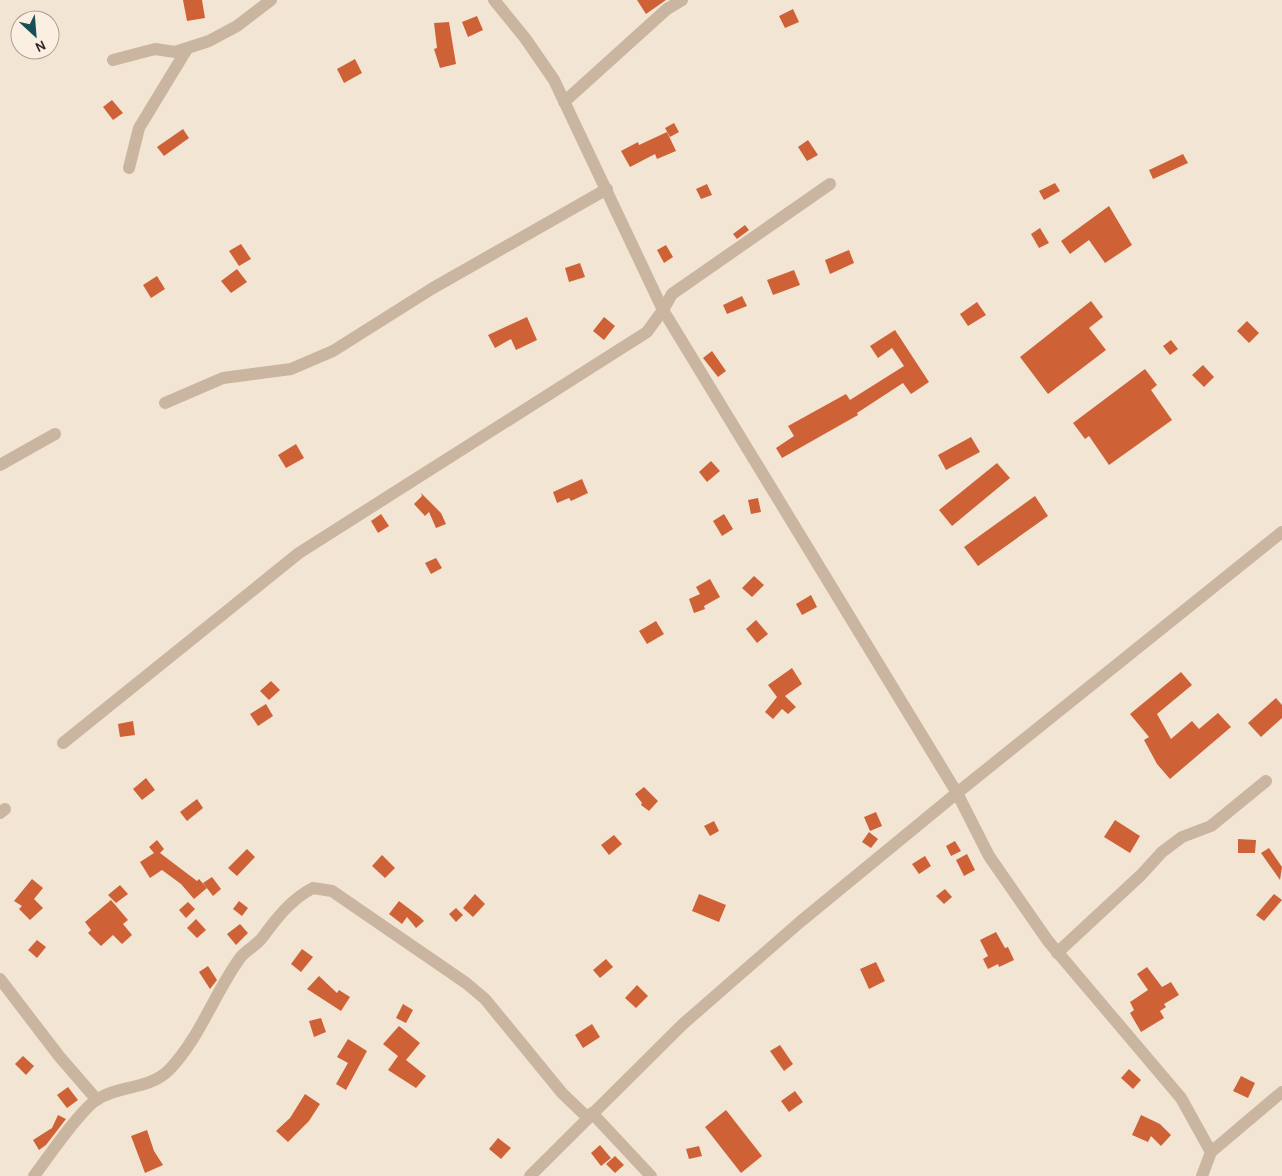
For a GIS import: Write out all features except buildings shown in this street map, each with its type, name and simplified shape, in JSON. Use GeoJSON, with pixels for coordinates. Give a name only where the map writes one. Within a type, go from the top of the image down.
{"type":"FeatureCollection","features":[{"type":"Feature","properties":{"kind":"street"},"geometry":{"type":"LineString","coordinates":[[113,60],[155,49],[175,52],[209,41],[237,26],[272,0]]}},
{"type":"Feature","properties":{"kind":"street"},"geometry":{"type":"LineString","coordinates":[[494,0],[525,38],[554,80],[663,310],[957,793],[989,856],[1057,953],[1181,1098],[1211,1152]]}},
{"type":"Feature","properties":{"kind":"street"},"geometry":{"type":"LineString","coordinates":[[564,102],[667,9],[682,0]]}},
{"type":"Feature","properties":{"kind":"street"},"geometry":{"type":"LineString","coordinates":[[129,168],[139,128],[187,49]]}},
{"type":"Feature","properties":{"kind":"street"},"geometry":{"type":"LineString","coordinates":[[63,743],[299,553],[646,332],[663,310],[672,294],[830,184]]}},
{"type":"Feature","properties":{"kind":"street"},"geometry":{"type":"LineString","coordinates":[[165,403],[223,378],[291,369],[333,351],[433,288],[607,189]]}},
{"type":"Feature","properties":{"kind":"street"},"geometry":{"type":"LineString","coordinates":[[0,465],[55,434]]}},
{"type":"Feature","properties":{"kind":"street"},"geometry":{"type":"LineString","coordinates":[[530,1176],[683,1024],[800,922],[957,793],[1282,532]]}},
{"type":"Feature","properties":{"kind":"street"},"geometry":{"type":"LineString","coordinates":[[1057,953],[1135,881],[1162,852],[1182,837],[1211,826],[1266,781]]}},
{"type":"Feature","properties":{"kind":"street"},"geometry":{"type":"LineString","coordinates":[[34,1176],[84,1112],[96,1100],[106,1095],[143,1084],[168,1070],[196,1035],[217,995],[243,954],[258,942],[276,918],[290,904],[307,891],[319,888],[332,891],[466,983],[485,999],[562,1093],[590,1116],[651,1176]]}},
{"type":"Feature","properties":{"kind":"street"},"geometry":{"type":"LineString","coordinates":[[0,979],[59,1056],[96,1100]]}},
{"type":"Feature","properties":{"kind":"street"},"geometry":{"type":"LineString","coordinates":[[1202,1176],[1211,1152],[1282,1092]]}}]}
